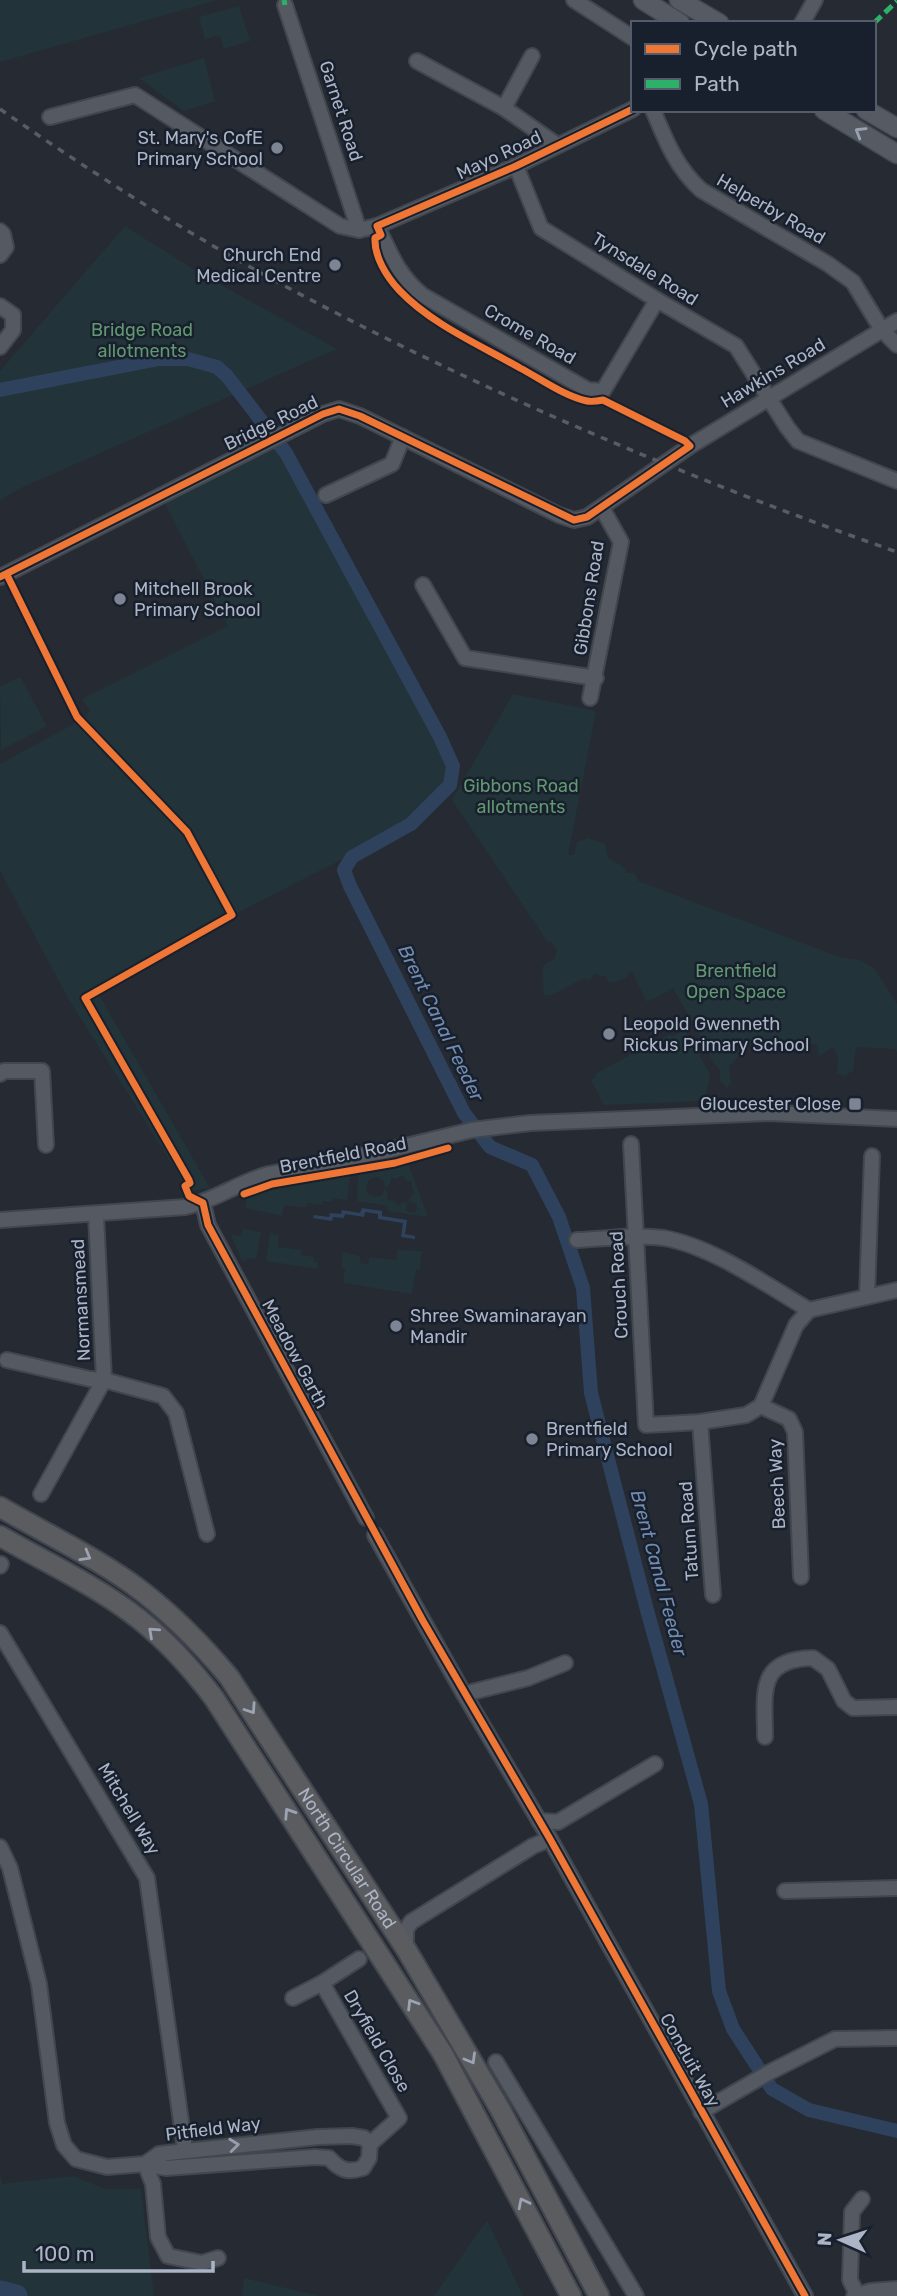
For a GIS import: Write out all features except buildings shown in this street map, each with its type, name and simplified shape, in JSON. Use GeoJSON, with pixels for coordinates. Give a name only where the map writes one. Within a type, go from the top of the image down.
{"type":"FeatureCollection","features":[{"type":"Feature","properties":{"kind":"highway","name":"North Circular Road"},"geometry":{"type":"LineString","coordinates":[[0,1507],[100,1564],[142,1592],[200,1642],[229,1677],[406,1949],[500,2109],[598,2296]]}},
{"type":"Feature","properties":{"kind":"highway","name":"North Circular Road"},"geometry":{"type":"LineString","coordinates":[[0,1536],[87,1584],[140,1620],[192,1670],[214,1698],[443,2054],[571,2296]]}},
{"type":"Feature","properties":{"kind":"highway"},"geometry":{"type":"LineString","coordinates":[[576,2251],[614,2296]]}},
{"type":"Feature","properties":{"kind":"highway"},"geometry":{"type":"LineString","coordinates":[[554,2264],[562,2296]]}},
{"type":"Feature","properties":{"kind":"main road"},"geometry":{"type":"LineString","coordinates":[[643,0],[677,21]]}},
{"type":"Feature","properties":{"kind":"main road"},"geometry":{"type":"LineString","coordinates":[[679,0],[715,21]]}},
{"type":"Feature","properties":{"kind":"main road"},"geometry":{"type":"LineString","coordinates":[[827,112],[897,154]]}},
{"type":"Feature","properties":{"kind":"main road"},"geometry":{"type":"LineString","coordinates":[[869,112],[897,128]]}},
{"type":"Feature","properties":{"kind":"street"},"geometry":{"type":"LineString","coordinates":[[574,0],[631,37]]}},
{"type":"Feature","properties":{"kind":"street"},"geometry":{"type":"LineString","coordinates":[[803,21],[815,0]]}},
{"type":"Feature","properties":{"kind":"street","name":"Garnet Road"},"geometry":{"type":"LineString","coordinates":[[285,5],[359,230]]}},
{"type":"Feature","properties":{"kind":"street"},"geometry":{"type":"LineString","coordinates":[[504,107],[533,56]]}},
{"type":"Feature","properties":{"kind":"street"},"geometry":{"type":"LineString","coordinates":[[417,61],[504,107],[558,145]]}},
{"type":"Feature","properties":{"kind":"street"},"geometry":{"type":"LineString","coordinates":[[50,117],[135,95],[340,226],[359,230]]}},
{"type":"Feature","properties":{"kind":"street","name":"Mayo Road"},"geometry":{"type":"LineString","coordinates":[[359,230],[377,226],[516,166],[631,110]]}},
{"type":"Feature","properties":{"kind":"street","name":"Helperby Road"},"geometry":{"type":"LineString","coordinates":[[654,112],[675,161],[686,177],[701,190],[828,264],[853,282],[882,330],[897,345]]}},
{"type":"Feature","properties":{"kind":"street","name":"Tynsdale Road"},"geometry":{"type":"LineString","coordinates":[[516,166],[541,228],[736,346],[787,428],[798,441],[897,481]]}},
{"type":"Feature","properties":{"kind":"street","name":"Crome Road"},"geometry":{"type":"LineString","coordinates":[[377,226],[394,265],[422,295],[589,390],[603,391],[657,300]]}},
{"type":"Feature","properties":{"kind":"street"},"geometry":{"type":"LineString","coordinates":[[0,231],[4,234],[6,247],[0,255]]}},
{"type":"Feature","properties":{"kind":"street"},"geometry":{"type":"LineString","coordinates":[[0,306],[13,314],[13,330],[0,347]]}},
{"type":"Feature","properties":{"kind":"street","name":"Hawkins Road"},"geometry":{"type":"LineString","coordinates":[[559,514],[574,520],[587,517],[769,397],[897,321]]}},
{"type":"Feature","properties":{"kind":"street","name":"Bridge Road"},"geometry":{"type":"LineString","coordinates":[[0,577],[323,414],[339,409],[360,416],[559,514]]}},
{"type":"Feature","properties":{"kind":"street"},"geometry":{"type":"LineString","coordinates":[[326,495],[392,464],[402,437]]}},
{"type":"Feature","properties":{"kind":"street","name":"Gibbons Road"},"geometry":{"type":"LineString","coordinates":[[590,698],[621,542],[602,508]]}},
{"type":"Feature","properties":{"kind":"street"},"geometry":{"type":"LineString","coordinates":[[423,585],[465,658],[596,678]]}},
{"type":"Feature","properties":{"kind":"street"},"geometry":{"type":"LineString","coordinates":[[0,1073],[42,1071],[46,1145]]}},
{"type":"Feature","properties":{"kind":"street","name":"Brentfield Road"},"geometry":{"type":"LineString","coordinates":[[0,1220],[203,1203],[240,1183],[262,1176],[477,1129],[553,1121],[750,1113],[897,1119]]}},
{"type":"Feature","properties":{"kind":"street","name":"Crouch Road"},"geometry":{"type":"LineString","coordinates":[[631,1143],[646,1425],[700,1422]]}},
{"type":"Feature","properties":{"kind":"street"},"geometry":{"type":"LineString","coordinates":[[867,1296],[873,1156]]}},
{"type":"Feature","properties":{"kind":"street","name":"Meadow Garth"},"geometry":{"type":"LineString","coordinates":[[203,1203],[208,1225],[366,1518]]}},
{"type":"Feature","properties":{"kind":"street","name":"Normansmead"},"geometry":{"type":"LineString","coordinates":[[41,1494],[104,1380],[96,1214]]}},
{"type":"Feature","properties":{"kind":"street"},"geometry":{"type":"LineString","coordinates":[[577,1240],[661,1238],[689,1243],[809,1310]]}},
{"type":"Feature","properties":{"kind":"street"},"geometry":{"type":"LineString","coordinates":[[700,1422],[746,1415],[761,1406],[796,1325],[809,1310],[897,1290]]}},
{"type":"Feature","properties":{"kind":"street"},"geometry":{"type":"LineString","coordinates":[[7,1360],[104,1380],[163,1396],[176,1413],[207,1534]]}},
{"type":"Feature","properties":{"kind":"street","name":"Beech Way"},"geometry":{"type":"LineString","coordinates":[[761,1406],[789,1419],[796,1432],[801,1577]]}},
{"type":"Feature","properties":{"kind":"street","name":"Tatum Road"},"geometry":{"type":"LineString","coordinates":[[700,1422],[713,1595]]}},
{"type":"Feature","properties":{"kind":"street"},"geometry":{"type":"LineString","coordinates":[[375,1535],[464,1694],[550,1839],[533,1846],[411,1922],[406,1930],[406,1949]]}},
{"type":"Feature","properties":{"kind":"street","name":"Mitchell Way"},"geometry":{"type":"LineString","coordinates":[[0,1633],[147,1878],[185,2150]]}},
{"type":"Feature","properties":{"kind":"street"},"geometry":{"type":"LineString","coordinates":[[765,1737],[764,1689],[769,1675],[783,1663],[790,1661],[813,1658],[828,1669],[844,1701],[853,1708],[897,1707]]}},
{"type":"Feature","properties":{"kind":"street"},"geometry":{"type":"LineString","coordinates":[[464,1694],[528,1678],[565,1663]]}},
{"type":"Feature","properties":{"kind":"street"},"geometry":{"type":"LineString","coordinates":[[539,1821],[558,1822],[656,1764]]}},
{"type":"Feature","properties":{"kind":"street","name":"Conduit Way"},"geometry":{"type":"LineString","coordinates":[[550,1839],[805,2296]]}},
{"type":"Feature","properties":{"kind":"street","name":"Pitfield Way"},"geometry":{"type":"LineString","coordinates":[[0,1847],[10,1868],[39,1984],[57,2123],[64,2145],[76,2159],[107,2166],[145,2164],[166,2168],[315,2157],[329,2158],[337,2167],[353,2171],[363,2168],[369,2158],[370,2144],[364,2138],[352,2136],[185,2150],[159,2154],[145,2164]]}},
{"type":"Feature","properties":{"kind":"street"},"geometry":{"type":"LineString","coordinates":[[785,1891],[897,1888]]}},
{"type":"Feature","properties":{"kind":"street","name":"Dryfield Close"},"geometry":{"type":"LineString","coordinates":[[292,1997],[322,1983],[359,1959]]}},
{"type":"Feature","properties":{"kind":"street","name":"Dryfield Close"},"geometry":{"type":"LineString","coordinates":[[322,1983],[399,2118],[370,2144]]}},
{"type":"Feature","properties":{"kind":"street"},"geometry":{"type":"LineString","coordinates":[[701,2112],[769,2072],[835,2039],[897,2038]]}},
{"type":"Feature","properties":{"kind":"street"},"geometry":{"type":"LineString","coordinates":[[496,2062],[636,2296]]}},
{"type":"Feature","properties":{"kind":"street"},"geometry":{"type":"LineString","coordinates":[[145,2164],[153,2183],[158,2237],[168,2256],[202,2263],[218,2258]]}},
{"type":"Feature","properties":{"kind":"street"},"geometry":{"type":"LineString","coordinates":[[862,2199],[852,2212],[850,2280],[855,2295],[897,2289]]}},
{"type":"Feature","properties":{"kind":"green space"},"geometry":{"type":"Polygon","coordinates":[[[0,0],[217,0],[0,62],[0,0]]]}},
{"type":"Feature","properties":{"kind":"green space"},"geometry":{"type":"Polygon","coordinates":[[[239,6],[250,41],[224,49],[220,35],[205,39],[199,17],[239,6]]]}},
{"type":"Feature","properties":{"kind":"green space"},"geometry":{"type":"Polygon","coordinates":[[[204,58],[215,101],[184,111],[139,78],[204,58]]]}},
{"type":"Feature","properties":{"kind":"green space","name":"Bridge Road allotments"},"geometry":{"type":"Polygon","coordinates":[[[125,226],[203,275],[337,349],[23,487],[0,500],[0,371],[125,226]]]}},
{"type":"Feature","properties":{"kind":"green space"},"geometry":{"type":"Polygon","coordinates":[[[279,440],[291,454],[458,766],[444,786],[408,822],[239,912],[99,995],[210,1188],[189,1191],[68,998],[0,871],[0,764],[81,720],[90,711],[82,699],[228,626],[163,500],[279,440]]]}},
{"type":"Feature","properties":{"kind":"green space"},"geometry":{"type":"Polygon","coordinates":[[[20,677],[47,726],[1,750],[0,687],[20,677]]]}},
{"type":"Feature","properties":{"kind":"green space"},"geometry":{"type":"Polygon","coordinates":[[[513,694],[596,711],[568,855],[574,855],[577,842],[588,838],[605,844],[608,858],[622,866],[627,873],[634,873],[638,881],[842,958],[860,960],[874,968],[897,1004],[897,1053],[895,1049],[856,1047],[853,1071],[844,1076],[837,1073],[838,1057],[833,1047],[819,1056],[816,1044],[742,1044],[735,1046],[739,1056],[729,1067],[731,1083],[727,1088],[720,1081],[720,1070],[710,1058],[708,1047],[702,1044],[702,1039],[673,988],[647,1002],[632,972],[628,973],[627,978],[609,983],[605,975],[602,977],[595,973],[590,980],[584,978],[552,995],[543,995],[543,966],[555,958],[557,950],[550,941],[549,944],[452,800],[513,694]]]}},
{"type":"Feature","properties":{"kind":"green space"},"geometry":{"type":"Polygon","coordinates":[[[685,1030],[710,1074],[705,1101],[604,1105],[591,1080],[596,1077],[595,1074],[670,1034],[672,1037],[685,1030]]]}},
{"type":"Feature","properties":{"kind":"green space"},"geometry":{"type":"Polygon","coordinates":[[[408,1163],[428,1217],[387,1211],[388,1206],[357,1201],[358,1173],[408,1163]],[[402,1175],[397,1179],[391,1178],[390,1184],[385,1188],[384,1181],[378,1177],[370,1179],[366,1186],[367,1193],[374,1197],[382,1195],[385,1189],[387,1200],[394,1201],[398,1206],[403,1202],[408,1203],[407,1211],[416,1212],[417,1203],[409,1202],[415,1193],[412,1182],[402,1175]]]}},
{"type":"Feature","properties":{"kind":"green space"},"geometry":{"type":"Polygon","coordinates":[[[350,1174],[347,1200],[333,1198],[332,1202],[323,1201],[322,1205],[308,1203],[307,1208],[284,1205],[282,1216],[245,1208],[247,1196],[258,1192],[350,1174]]]}},
{"type":"Feature","properties":{"kind":"green space"},"geometry":{"type":"Polygon","coordinates":[[[244,1229],[261,1232],[256,1259],[249,1258],[242,1262],[231,1235],[240,1236],[244,1229]]]}},
{"type":"Feature","properties":{"kind":"green space"},"geometry":{"type":"Polygon","coordinates":[[[270,1233],[279,1235],[278,1247],[301,1250],[301,1255],[314,1257],[314,1262],[318,1262],[317,1269],[266,1261],[270,1233]]]}},
{"type":"Feature","properties":{"kind":"green space"},"geometry":{"type":"Polygon","coordinates":[[[398,1250],[422,1251],[420,1269],[416,1269],[412,1294],[343,1283],[343,1252],[360,1256],[360,1263],[368,1264],[369,1257],[396,1260],[398,1250]]]}},
{"type":"Feature","properties":{"kind":"green space"},"geometry":{"type":"Polygon","coordinates":[[[0,2172],[2,2184],[73,2176],[105,2189],[141,2189],[154,2296],[0,2296],[0,2172]]]}},
{"type":"Feature","properties":{"kind":"green space"},"geometry":{"type":"Polygon","coordinates":[[[487,2220],[523,2296],[434,2296],[487,2220]]]}},
{"type":"Feature","properties":{"kind":"green space"},"geometry":{"type":"Polygon","coordinates":[[[244,2278],[319,2296],[242,2296],[244,2278]]]}},
{"type":"Feature","properties":{"kind":"water"},"geometry":{"type":"Polygon","coordinates":[[[362,1208],[382,1211],[382,1216],[407,1220],[405,1234],[415,1236],[415,1239],[401,1237],[403,1223],[378,1219],[378,1214],[365,1212],[364,1217],[345,1214],[344,1218],[333,1217],[332,1221],[313,1218],[314,1215],[329,1217],[330,1213],[341,1214],[342,1210],[360,1213],[362,1208]]]}},
{"type":"Feature","properties":{"kind":"waterway","name":"Brent Canal Feeder"},"geometry":{"type":"LineString","coordinates":[[0,390],[159,359],[188,359],[217,367],[227,376],[286,453],[440,737],[453,766],[450,785],[411,824],[352,857],[344,870],[464,1113],[490,1147],[532,1165],[559,1217],[583,1288],[591,1393],[701,1804],[719,1991],[733,2029],[772,2089],[809,2110],[897,2131]]}},
{"type":"Feature","properties":{"kind":"waterway"},"geometry":{"type":"LineString","coordinates":[[0,2292],[16,2296]]}},
{"type":"Feature","properties":{"kind":"railway"},"geometry":{"type":"LineString","coordinates":[[0,109],[76,161],[194,234],[274,280],[386,338],[601,438],[748,497],[897,552]]}},
{"type":"Feature","properties":{"kind":"marked path"},"geometry":{"type":"LineString","coordinates":[[284,0],[285,5]]}},
{"type":"Feature","properties":{"kind":"marked path"},"geometry":{"type":"LineString","coordinates":[[876,21],[897,1]]}},
{"type":"Feature","properties":{"kind":"cycle path"},"geometry":{"type":"LineString","coordinates":[[0,577],[323,414],[339,409],[360,416],[574,520],[587,517],[690,446],[603,400],[587,401],[561,391],[441,324],[394,284],[382,266],[375,245],[375,238],[381,235],[377,226],[516,166],[631,110]]}},
{"type":"Feature","properties":{"kind":"cycle path"},"geometry":{"type":"LineString","coordinates":[[7,575],[77,717],[187,832],[232,915],[85,998],[189,1180],[190,1183],[185,1186],[189,1196],[203,1203],[208,1225],[423,1621],[550,1839],[805,2296]]}},
{"type":"Feature","properties":{"kind":"cycle path"},"geometry":{"type":"LineString","coordinates":[[244,1194],[272,1184],[395,1163],[448,1148]]}},
{"type":"Feature","properties":{"kind":"place","name":"St. Mary's CofE Primary School"},"geometry":{"type":"Point","coordinates":[277,148]}},
{"type":"Feature","properties":{"kind":"place","name":"Church End Medical Centre"},"geometry":{"type":"Point","coordinates":[335,265]}},
{"type":"Feature","properties":{"kind":"place","name":"Mitchell Brook Primary School"},"geometry":{"type":"Point","coordinates":[120,599]}},
{"type":"Feature","properties":{"kind":"place","name":"Leopold Gwenneth Rickus Primary School"},"geometry":{"type":"Point","coordinates":[609,1034]}},
{"type":"Feature","properties":{"kind":"place","name":"Gloucester Close"},"geometry":{"type":"Point","coordinates":[855,1104]}},
{"type":"Feature","properties":{"kind":"place","name":"Shree Swaminarayan Mandir"},"geometry":{"type":"Point","coordinates":[396,1326]}},
{"type":"Feature","properties":{"kind":"place","name":"Brentfield Primary School"},"geometry":{"type":"Point","coordinates":[532,1439]}},
{"type":"Feature","properties":{"kind":"park label","name":"Gibbons Road allotments"},"geometry":{"type":"Point","coordinates":[521,796]}},
{"type":"Feature","properties":{"kind":"park label","name":"Brentfield Open Space"},"geometry":{"type":"Point","coordinates":[736,981]}}]}
